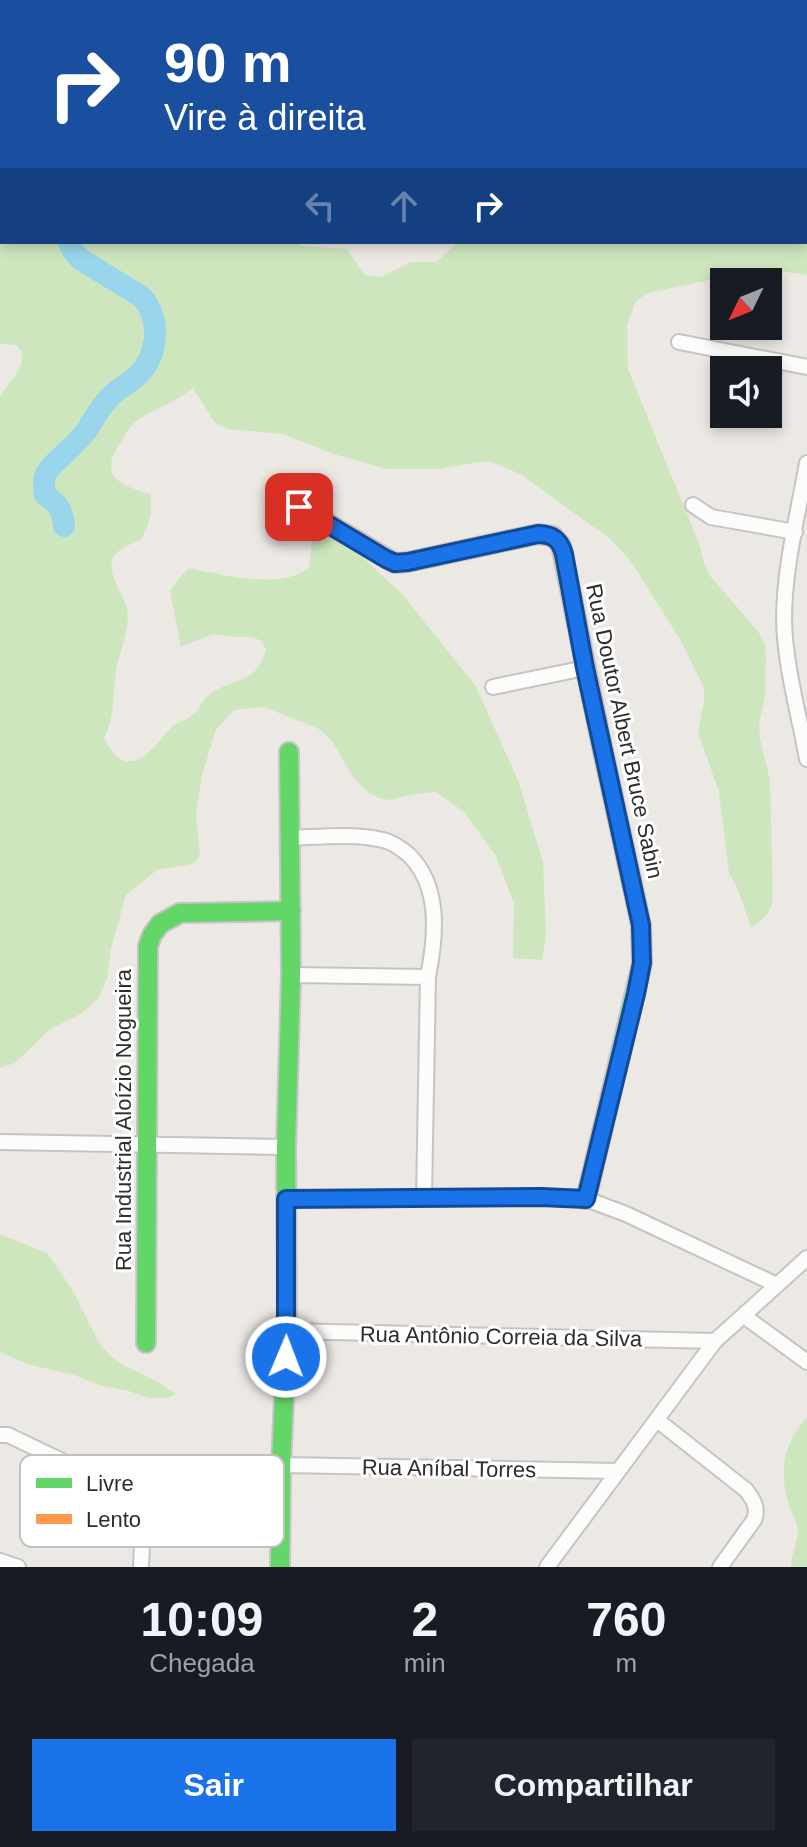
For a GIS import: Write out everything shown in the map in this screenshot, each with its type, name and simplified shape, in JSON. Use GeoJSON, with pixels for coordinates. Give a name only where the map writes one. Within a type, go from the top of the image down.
{"type":"FeatureCollection","features":[{"type":"Feature","properties":{"kind":"street"},"geometry":{"type":"LineString","coordinates":[[679,342],[807,367]]}},
{"type":"Feature","properties":{"kind":"street"},"geometry":{"type":"LineString","coordinates":[[807,463],[786,588],[784,622],[807,759]]}},
{"type":"Feature","properties":{"kind":"street","name":"Rua Doutor Albert Bruce Sabin"},"geometry":{"type":"LineString","coordinates":[[276,493],[395,563],[538,534],[558,540],[564,554],[585,668],[636,900],[642,943],[636,994],[586,1199]]}},
{"type":"Feature","properties":{"kind":"street"},"geometry":{"type":"LineString","coordinates":[[693,505],[711,517],[795,532]]}},
{"type":"Feature","properties":{"kind":"street"},"geometry":{"type":"LineString","coordinates":[[493,687],[585,668]]}},
{"type":"Feature","properties":{"kind":"street"},"geometry":{"type":"LineString","coordinates":[[281,1455],[287,1331],[286,1147],[291,975],[289,752]]}},
{"type":"Feature","properties":{"kind":"street"},"geometry":{"type":"LineString","coordinates":[[290,838],[353,836],[386,840],[420,866],[430,893],[435,925],[428,977],[424,1198]]}},
{"type":"Feature","properties":{"kind":"street","name":"Rua Industrial Aloízio Nogueira"},"geometry":{"type":"LineString","coordinates":[[146,1343],[148,946],[160,924],[180,913],[291,911]]}},
{"type":"Feature","properties":{"kind":"street"},"geometry":{"type":"LineString","coordinates":[[291,975],[428,977]]}},
{"type":"Feature","properties":{"kind":"street"},"geometry":{"type":"LineString","coordinates":[[0,1142],[286,1147]]}},
{"type":"Feature","properties":{"kind":"street"},"geometry":{"type":"LineString","coordinates":[[286,1199],[586,1199],[626,1214],[777,1285]]}},
{"type":"Feature","properties":{"kind":"street"},"geometry":{"type":"LineString","coordinates":[[547,1567],[715,1341],[807,1258]]}},
{"type":"Feature","properties":{"kind":"street"},"geometry":{"type":"LineString","coordinates":[[744,1316],[807,1362]]}},
{"type":"Feature","properties":{"kind":"street","name":"Rua Antônio Correia da Silva"},"geometry":{"type":"LineString","coordinates":[[287,1331],[715,1341]]}},
{"type":"Feature","properties":{"kind":"street"},"geometry":{"type":"LineString","coordinates":[[657,1420],[753,1498],[756,1515],[720,1567]]}},
{"type":"Feature","properties":{"kind":"street"},"geometry":{"type":"LineString","coordinates":[[0,1435],[8,1435],[50,1455]]}},
{"type":"Feature","properties":{"kind":"street","name":"Rua Aníbal Torres"},"geometry":{"type":"LineString","coordinates":[[284,1465],[617,1471]]}},
{"type":"Feature","properties":{"kind":"street"},"geometry":{"type":"LineString","coordinates":[[141,1567],[142,1547]]}},
{"type":"Feature","properties":{"kind":"street"},"geometry":{"type":"LineString","coordinates":[[0,1561],[18,1567]]}},
{"type":"Feature","properties":{"kind":"green space"},"geometry":{"type":"Polygon","coordinates":[[[0,244],[299,244],[347,249],[365,275],[381,277],[411,262],[436,262],[456,244],[807,244],[807,275],[782,272],[782,268],[710,268],[710,280],[647,293],[636,301],[627,325],[628,369],[700,546],[704,564],[710,576],[765,644],[765,696],[759,725],[770,781],[773,899],[768,913],[751,928],[729,873],[719,792],[698,732],[704,688],[681,641],[630,560],[609,538],[520,474],[492,462],[439,469],[386,469],[334,454],[283,434],[227,429],[215,423],[193,388],[133,424],[113,456],[111,465],[116,478],[150,494],[151,506],[142,539],[120,550],[112,561],[112,573],[128,617],[116,671],[112,714],[104,738],[107,743],[121,759],[131,761],[142,758],[173,726],[195,713],[210,694],[251,675],[262,661],[266,649],[260,640],[251,637],[213,634],[181,647],[170,591],[182,575],[189,568],[251,579],[297,575],[309,568],[314,524],[351,546],[403,595],[475,685],[518,780],[543,862],[546,936],[542,960],[513,958],[514,904],[496,856],[463,811],[436,792],[388,800],[379,798],[355,780],[332,741],[319,729],[264,707],[234,710],[216,730],[202,775],[196,814],[200,854],[196,863],[157,870],[126,895],[111,948],[107,979],[99,997],[77,1016],[50,1029],[15,1063],[0,1068],[0,396],[21,365],[21,352],[17,345],[0,344],[0,244]]]}},
{"type":"Feature","properties":{"kind":"green space"},"geometry":{"type":"Polygon","coordinates":[[[0,1234],[47,1253],[72,1289],[99,1343],[123,1365],[176,1394],[168,1398],[149,1398],[27,1364],[0,1352],[0,1234]]]}},
{"type":"Feature","properties":{"kind":"green space"},"geometry":{"type":"Polygon","coordinates":[[[807,1417],[807,1567],[791,1567],[798,1530],[786,1493],[785,1459],[792,1438],[807,1417]]]}},
{"type":"Feature","properties":{"kind":"waterway"},"geometry":{"type":"LineString","coordinates":[[64,526],[59,508],[45,495],[46,473],[84,434],[108,399],[144,368],[155,337],[152,316],[142,297],[80,259],[70,244]]}},
{"type":"Feature","properties":{"kind":"traffic: fast"},"geometry":{"type":"LineString","coordinates":[[586,1199],[642,963],[641,925],[601,742]]}},
{"type":"Feature","properties":{"kind":"traffic: fast"},"geometry":{"type":"LineString","coordinates":[[281,1455],[287,1331],[286,1147],[291,975],[289,752]]}},
{"type":"Feature","properties":{"kind":"traffic: fast"},"geometry":{"type":"LineString","coordinates":[[146,1343],[148,946],[160,924],[180,913],[291,911]]}},
{"type":"Feature","properties":{"kind":"traffic: fast"},"geometry":{"type":"LineString","coordinates":[[280,1547],[280,1567]]}},
{"type":"Feature","properties":{"kind":"traffic: slow"},"geometry":{"type":"LineString","coordinates":[[276,493],[395,563],[538,534],[553,536],[561,545],[601,742]]}},
{"type":"Feature","properties":{"kind":"route"},"geometry":{"type":"LineString","coordinates":[[286,1357],[286,1199],[586,1199],[642,963],[641,925],[585,668],[564,554],[558,540],[538,534],[395,563],[299,507]]}}]}
